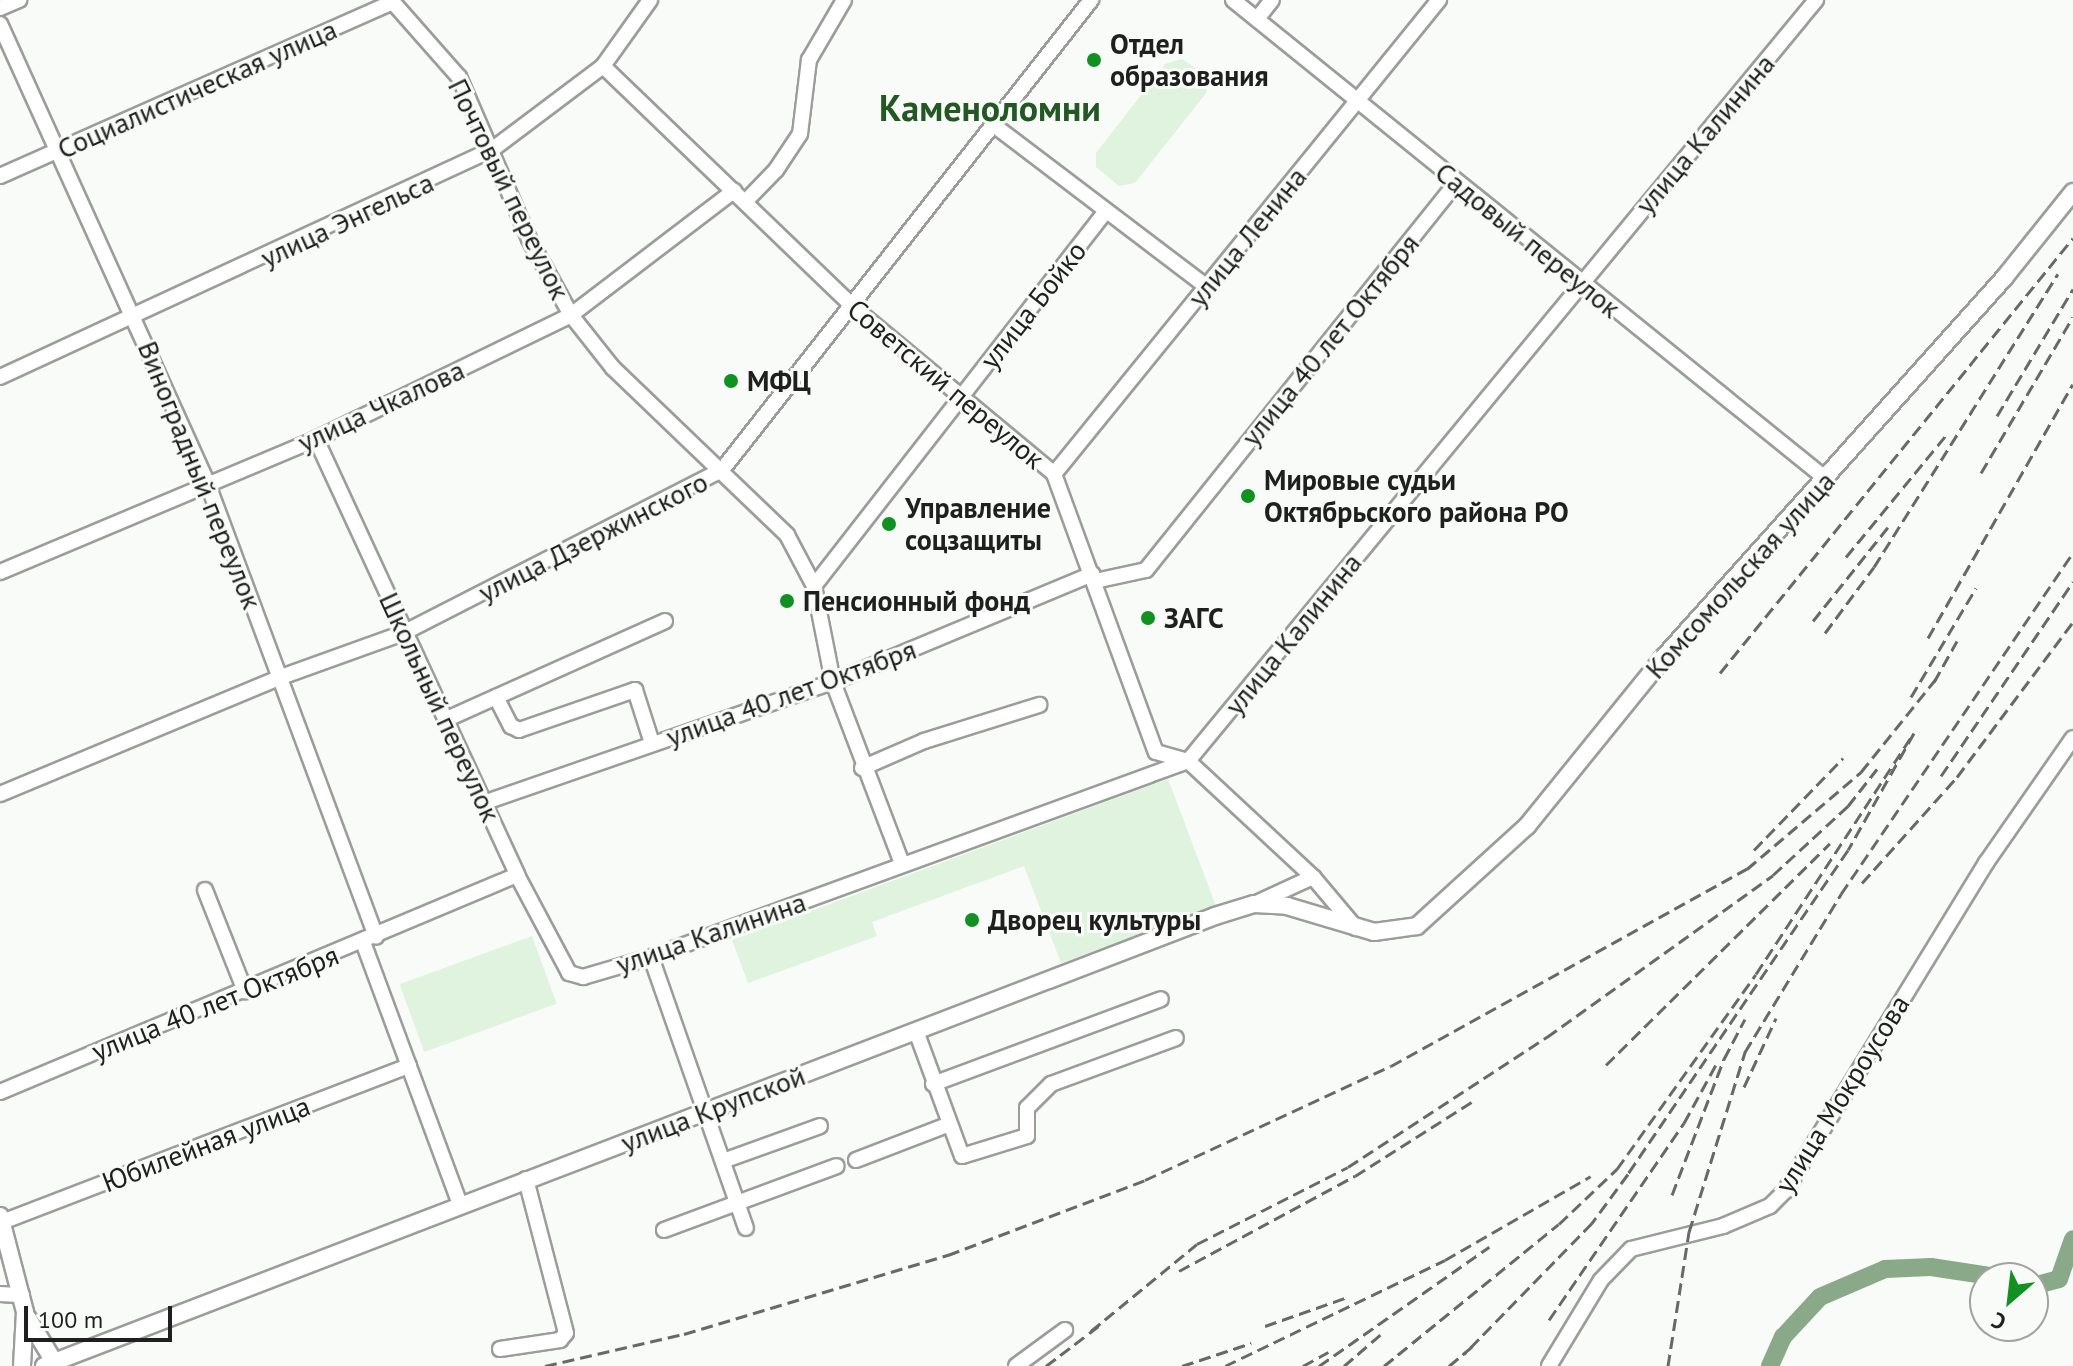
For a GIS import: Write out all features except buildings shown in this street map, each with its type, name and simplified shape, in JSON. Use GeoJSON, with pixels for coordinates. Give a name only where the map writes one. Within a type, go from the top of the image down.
{"type":"FeatureCollection","features":[{"type":"Feature","properties":{"kind":"main road","name":"Комсомольская улица"},"geometry":{"type":"LineString","coordinates":[[1389,933],[1417,926],[1527,826],[1664,657],[2004,278],[2073,192]]}},
{"type":"Feature","properties":{"kind":"main road","name":"улица Крупской"},"geometry":{"type":"LineString","coordinates":[[49,1363],[1254,904],[1287,906],[1356,928],[1389,933]]}},
{"type":"Feature","properties":{"kind":"main road"},"geometry":{"type":"LineString","coordinates":[[1,1219],[31,1331],[49,1363]]}},
{"type":"Feature","properties":{"kind":"main road"},"geometry":{"type":"LineString","coordinates":[[22,1366],[25,1312]]}},
{"type":"Feature","properties":{"kind":"street"},"geometry":{"type":"LineString","coordinates":[[0,8],[19,0]]}},
{"type":"Feature","properties":{"kind":"street","name":"улица Энгельса"},"geometry":{"type":"LineString","coordinates":[[0,377],[136,318],[493,149],[603,66],[650,0]]}},
{"type":"Feature","properties":{"kind":"street"},"geometry":{"type":"LineString","coordinates":[[745,202],[776,170],[800,134],[809,60],[844,0]]}},
{"type":"Feature","properties":{"kind":"street","name":"улица Дзержинского"},"geometry":{"type":"LineString","coordinates":[[0,794],[281,677],[403,633],[722,470],[1091,0]]}},
{"type":"Feature","properties":{"kind":"street","name":"Садовый переулок"},"geometry":{"type":"LineString","coordinates":[[1233,0],[1825,478]]}},
{"type":"Feature","properties":{"kind":"street"},"geometry":{"type":"LineString","coordinates":[[1257,19],[1272,0]]}},
{"type":"Feature","properties":{"kind":"street","name":"улица Ленина"},"geometry":{"type":"LineString","coordinates":[[1054,474],[1439,0]]}},
{"type":"Feature","properties":{"kind":"street","name":"улица Калинина"},"geometry":{"type":"LineString","coordinates":[[569,973],[583,977],[651,957],[1188,761],[1816,0]]}},
{"type":"Feature","properties":{"kind":"street","name":"Почтовый переулок"},"geometry":{"type":"LineString","coordinates":[[392,1],[459,77],[493,149],[529,239],[571,315],[613,368],[787,535],[814,586],[833,682],[862,768],[902,864]]}},
{"type":"Feature","properties":{"kind":"street","name":"Социалистическая улица"},"geometry":{"type":"LineString","coordinates":[[0,176],[392,1]]}},
{"type":"Feature","properties":{"kind":"street","name":"Виноградный переулок"},"geometry":{"type":"LineString","coordinates":[[0,24],[55,152],[136,318],[207,482],[281,677],[409,1066],[460,1204]]}},
{"type":"Feature","properties":{"kind":"street","name":"Советский переулок"},"geometry":{"type":"LineString","coordinates":[[603,66],[852,306],[1054,474],[1156,752],[1188,761],[1313,877],[1356,928]]}},
{"type":"Feature","properties":{"kind":"street","name":"улица Бойко"},"geometry":{"type":"LineString","coordinates":[[995,126],[1207,287]]}},
{"type":"Feature","properties":{"kind":"street","name":"улица 40 лет Октября"},"geometry":{"type":"LineString","coordinates":[[486,802],[833,682],[1094,578],[1146,570],[1457,182]]}},
{"type":"Feature","properties":{"kind":"street","name":"улица Чкалова"},"geometry":{"type":"LineString","coordinates":[[0,572],[207,482],[316,439],[571,315],[734,191]]}},
{"type":"Feature","properties":{"kind":"street","name":"улица Бойко"},"geometry":{"type":"LineString","coordinates":[[814,586],[1105,212]]}},
{"type":"Feature","properties":{"kind":"street","name":"Школьный переулок"},"geometry":{"type":"LineString","coordinates":[[316,439],[403,633],[486,802],[517,875],[569,973]]}},
{"type":"Feature","properties":{"kind":"street"},"geometry":{"type":"LineString","coordinates":[[447,719],[665,621]]}},
{"type":"Feature","properties":{"kind":"street"},"geometry":{"type":"LineString","coordinates":[[496,697],[511,726],[519,730],[635,690],[652,743]]}},
{"type":"Feature","properties":{"kind":"street"},"geometry":{"type":"LineString","coordinates":[[862,768],[924,741],[1039,705]]}},
{"type":"Feature","properties":{"kind":"street","name":"улица Мокроусова"},"geometry":{"type":"LineString","coordinates":[[1549,1366],[1601,1280],[1631,1249],[1723,1226],[1770,1206],[1785,1191],[1986,863],[2073,738]]}},
{"type":"Feature","properties":{"kind":"street","name":"улица 40 лет Октября"},"geometry":{"type":"LineString","coordinates":[[0,1092],[370,940],[517,875]]}},
{"type":"Feature","properties":{"kind":"street"},"geometry":{"type":"LineString","coordinates":[[1254,904],[1313,877]]}},
{"type":"Feature","properties":{"kind":"street"},"geometry":{"type":"LineString","coordinates":[[205,890],[245,991]]}},
{"type":"Feature","properties":{"kind":"street"},"geometry":{"type":"LineString","coordinates":[[651,957],[746,1228]]}},
{"type":"Feature","properties":{"kind":"street"},"geometry":{"type":"LineString","coordinates":[[933,1084],[1161,999]]}},
{"type":"Feature","properties":{"kind":"street"},"geometry":{"type":"LineString","coordinates":[[916,1031],[947,1125],[962,1156],[1027,1136],[1027,1108],[1042,1089],[1176,1038]]}},
{"type":"Feature","properties":{"kind":"street","name":"Юбилейная улица"},"geometry":{"type":"LineString","coordinates":[[1,1219],[409,1066]]}},
{"type":"Feature","properties":{"kind":"street"},"geometry":{"type":"LineString","coordinates":[[856,1160],[947,1125]]}},
{"type":"Feature","properties":{"kind":"street"},"geometry":{"type":"LineString","coordinates":[[723,1161],[820,1126]]}},
{"type":"Feature","properties":{"kind":"street"},"geometry":{"type":"LineString","coordinates":[[664,1230],[837,1166]]}},
{"type":"Feature","properties":{"kind":"street"},"geometry":{"type":"LineString","coordinates":[[500,1349],[560,1340],[566,1333],[526,1179]]}},
{"type":"Feature","properties":{"kind":"street"},"geometry":{"type":"LineString","coordinates":[[0,1294],[22,1295]]}},
{"type":"Feature","properties":{"kind":"street"},"geometry":{"type":"LineString","coordinates":[[1016,1366],[1065,1330]]}},
{"type":"Feature","properties":{"kind":"green space"},"geometry":{"type":"Polygon","coordinates":[[[1182,59],[1202,72],[1207,92],[1135,183],[1119,186],[1096,167],[1096,153],[1165,64],[1182,59]]]}},
{"type":"Feature","properties":{"kind":"green space"},"geometry":{"type":"Polygon","coordinates":[[[1168,779],[1216,906],[1061,963],[1024,866],[872,922],[877,936],[748,983],[732,940],[1168,779]]]}},
{"type":"Feature","properties":{"kind":"green space"},"geometry":{"type":"Polygon","coordinates":[[[532,936],[557,1004],[424,1052],[400,984],[532,936]]]}},
{"type":"Feature","properties":{"kind":"waterway"},"geometry":{"type":"LineString","coordinates":[[2049,1282],[2059,1279],[2073,1239]]}},
{"type":"Feature","properties":{"kind":"waterway"},"geometry":{"type":"LineString","coordinates":[[1770,1366],[1783,1337],[1820,1297],[1885,1269],[1931,1267],[1969,1273]]}},
{"type":"Feature","properties":{"kind":"railway"},"geometry":{"type":"LineString","coordinates":[[1720,673],[2073,238]]}},
{"type":"Feature","properties":{"kind":"railway"},"geometry":{"type":"LineString","coordinates":[[1825,633],[1874,567],[2058,274]]}},
{"type":"Feature","properties":{"kind":"railway"},"geometry":{"type":"LineString","coordinates":[[1997,416],[2073,289]]}},
{"type":"Feature","properties":{"kind":"railway"},"geometry":{"type":"LineString","coordinates":[[1981,473],[2073,317]]}},
{"type":"Feature","properties":{"kind":"railway"},"geometry":{"type":"LineString","coordinates":[[1928,638],[2073,384]]}},
{"type":"Feature","properties":{"kind":"railway"},"geometry":{"type":"LineString","coordinates":[[1846,557],[1948,433]]}},
{"type":"Feature","properties":{"kind":"railway"},"geometry":{"type":"LineString","coordinates":[[1813,621],[1888,527]]}},
{"type":"Feature","properties":{"kind":"railway"},"geometry":{"type":"LineString","coordinates":[[1668,1366],[1689,1232],[1745,1052],[1841,894],[2073,553]]}},
{"type":"Feature","properties":{"kind":"railway"},"geometry":{"type":"LineString","coordinates":[[1941,776],[2073,582]]}},
{"type":"Feature","properties":{"kind":"railway"},"geometry":{"type":"LineString","coordinates":[[1911,697],[1976,588]]}},
{"type":"Feature","properties":{"kind":"railway"},"geometry":{"type":"LineString","coordinates":[[1862,883],[1957,777],[2073,622]]}},
{"type":"Feature","properties":{"kind":"railway"},"geometry":{"type":"LineString","coordinates":[[1934,682],[1957,641]]}},
{"type":"Feature","properties":{"kind":"railway"},"geometry":{"type":"LineString","coordinates":[[545,1366],[684,1334],[948,1255],[1145,1180],[1391,1066],[1747,869],[1861,772],[1939,675]]}},
{"type":"Feature","properties":{"kind":"railway"},"geometry":{"type":"LineString","coordinates":[[1384,1366],[1559,1224],[1617,1169],[1756,974],[1914,733],[1848,850],[1628,1174],[1592,1223],[1464,1354]]}},
{"type":"Feature","properties":{"kind":"railway"},"geometry":{"type":"LineString","coordinates":[[1754,850],[1843,758]]}},
{"type":"Feature","properties":{"kind":"railway"},"geometry":{"type":"LineString","coordinates":[[1091,1331],[1197,1244],[1348,1167],[1547,1037],[1773,875],[1848,806],[1877,769]]}},
{"type":"Feature","properties":{"kind":"railway"},"geometry":{"type":"LineString","coordinates":[[1606,1065],[1830,843]]}},
{"type":"Feature","properties":{"kind":"railway"},"geometry":{"type":"LineString","coordinates":[[1744,1087],[1776,1018]]}},
{"type":"Feature","properties":{"kind":"railway"},"geometry":{"type":"LineString","coordinates":[[1672,1195],[1724,1059],[1745,1019]]}},
{"type":"Feature","properties":{"kind":"railway"},"geometry":{"type":"LineString","coordinates":[[1549,1320],[1684,1123],[1718,1061]]}},
{"type":"Feature","properties":{"kind":"railway"},"geometry":{"type":"LineString","coordinates":[[1179,1271],[1355,1176],[1473,1101]]}},
{"type":"Feature","properties":{"kind":"railway"},"geometry":{"type":"LineString","coordinates":[[1225,1366],[1445,1260],[1591,1176]]}},
{"type":"Feature","properties":{"kind":"railway"},"geometry":{"type":"LineString","coordinates":[[1319,1366],[1489,1247]]}},
{"type":"Feature","properties":{"kind":"railway"},"geometry":{"type":"LineString","coordinates":[[1265,1326],[1348,1297]]}},
{"type":"Feature","properties":{"kind":"railway"},"geometry":{"type":"LineString","coordinates":[[1046,1366],[1100,1325]]}},
{"type":"Feature","properties":{"kind":"railway"},"geometry":{"type":"LineString","coordinates":[[1344,1366],[1380,1335]]}},
{"type":"Feature","properties":{"kind":"railway"},"geometry":{"type":"LineString","coordinates":[[1182,1366],[1251,1343]]}},
{"type":"Feature","properties":{"kind":"railway"},"geometry":{"type":"LineString","coordinates":[[1449,1366],[1472,1347]]}},
{"type":"Feature","properties":{"kind":"railway"},"geometry":{"type":"LineString","coordinates":[[1303,1366],[1328,1352]]}},
{"type":"Feature","properties":{"kind":"place","name":"Отдел образования"},"geometry":{"type":"Point","coordinates":[1094,60]}},
{"type":"Feature","properties":{"kind":"place","name":"МФЦ"},"geometry":{"type":"Point","coordinates":[731,381]}},
{"type":"Feature","properties":{"kind":"place","name":"Мировые судьи Октябрьского района РО"},"geometry":{"type":"Point","coordinates":[1248,496]}},
{"type":"Feature","properties":{"kind":"place","name":"Управление соцзащиты"},"geometry":{"type":"Point","coordinates":[889,524]}},
{"type":"Feature","properties":{"kind":"place","name":"Пенсионный фонд"},"geometry":{"type":"Point","coordinates":[787,601]}},
{"type":"Feature","properties":{"kind":"place","name":"ЗАГС"},"geometry":{"type":"Point","coordinates":[1148,618]}},
{"type":"Feature","properties":{"kind":"place","name":"Дворец культуры"},"geometry":{"type":"Point","coordinates":[972,920]}},
{"type":"Feature","properties":{"kind":"district","name":"Каменоломни"},"geometry":{"type":"Point","coordinates":[990,108]}}]}
